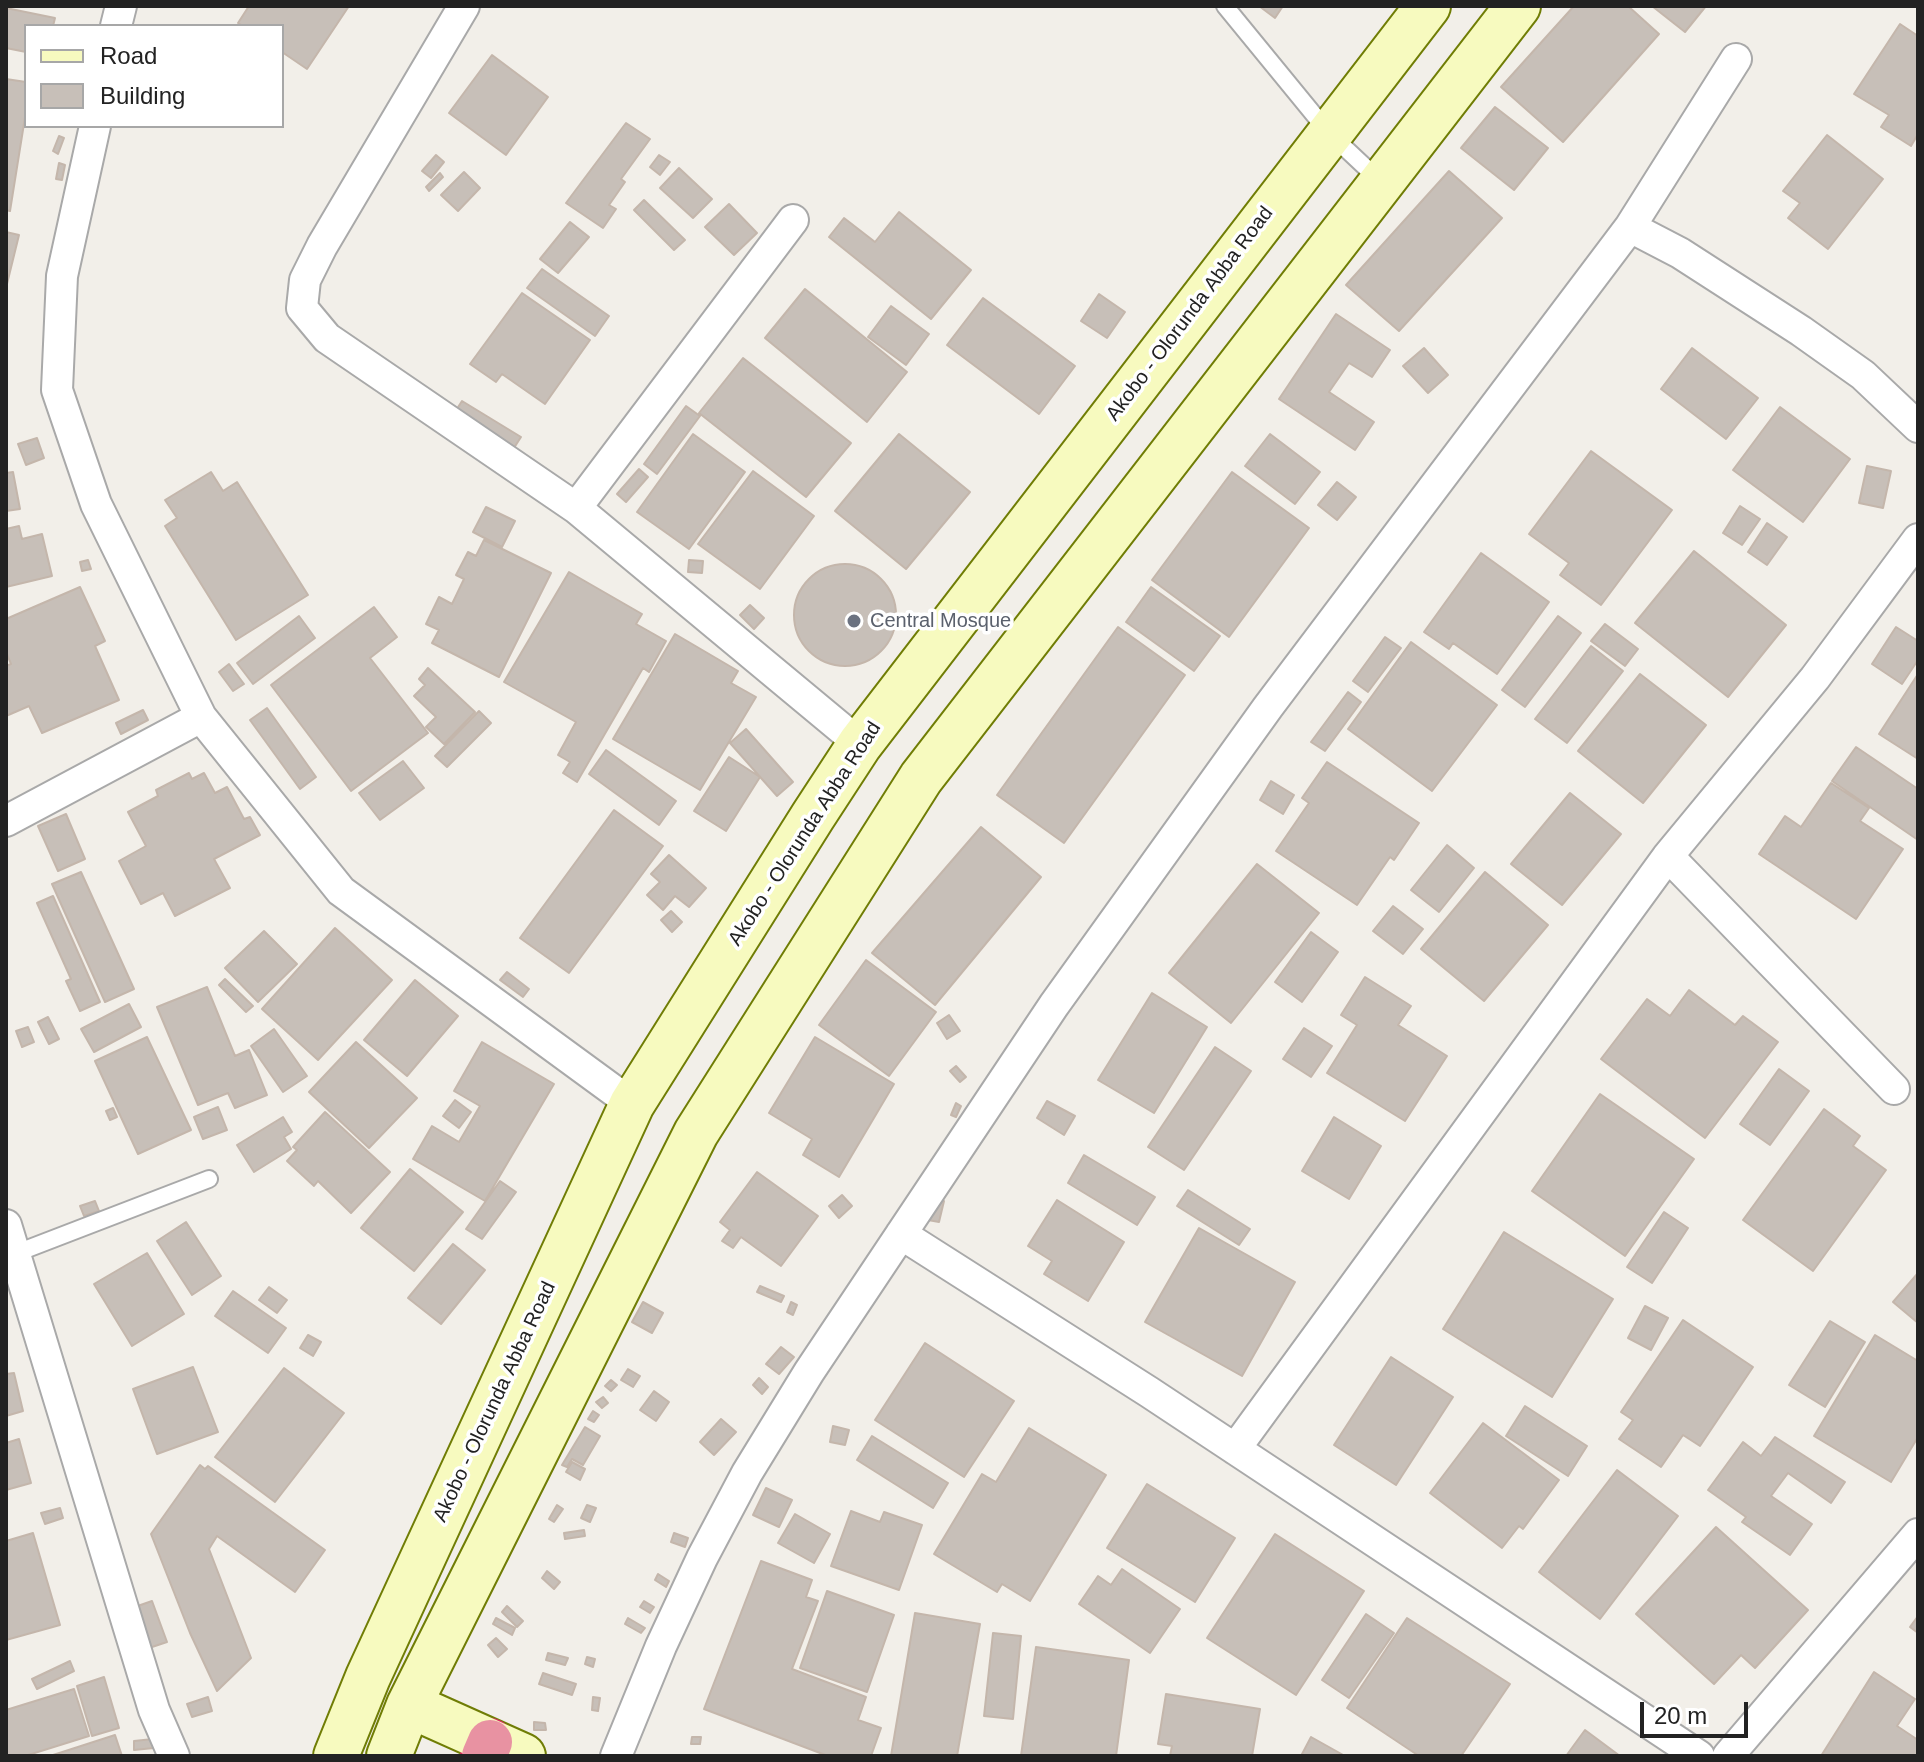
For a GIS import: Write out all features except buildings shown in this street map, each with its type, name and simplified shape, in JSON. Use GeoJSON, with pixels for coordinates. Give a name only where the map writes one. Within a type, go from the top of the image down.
{"type":"FeatureCollection","features":[{"type":"Feature","properties":{"kind":"main road","name":"Akobo - Olorunda Abba Road"},"geometry":{"type":"LineString","coordinates":[[336,1756],[368,1677],[632,1104],[860,744],[1428,6]]}},
{"type":"Feature","properties":{"kind":"main road"},"geometry":{"type":"LineString","coordinates":[[389,1756],[409,1705],[696,1133],[921,778],[1518,6]]}},
{"type":"Feature","properties":{"kind":"main road"},"geometry":{"type":"LineString","coordinates":[[813,816],[871,856]]}},
{"type":"Feature","properties":{"kind":"main road"},"geometry":{"type":"LineString","coordinates":[[409,1705],[499,1751]]}},
{"type":"Feature","properties":{"kind":"street"},"geometry":{"type":"LineString","coordinates":[[464,6],[322,246],[305,280],[302,308],[327,338],[576,508],[860,744]]}},
{"type":"Feature","properties":{"kind":"street"},"geometry":{"type":"LineString","coordinates":[[616,1756],[661,1646],[702,1558],[747,1473],[809,1372],[1054,1005],[1268,707],[1630,227],[1736,59]]}},
{"type":"Feature","properties":{"kind":"street"},"geometry":{"type":"LineString","coordinates":[[95,128],[62,276],[57,390],[96,504],[201,717],[341,891],[632,1104]]}},
{"type":"Feature","properties":{"kind":"street"},"geometry":{"type":"LineString","coordinates":[[576,508],[793,220]]}},
{"type":"Feature","properties":{"kind":"street"},"geometry":{"type":"LineString","coordinates":[[1630,227],[1680,253],[1814,340],[1863,375],[1918,427]]}},
{"type":"Feature","properties":{"kind":"street"},"geometry":{"type":"LineString","coordinates":[[1235,1449],[1668,856],[1823,668],[1918,539]]}},
{"type":"Feature","properties":{"kind":"street"},"geometry":{"type":"LineString","coordinates":[[6,821],[201,717]]}},
{"type":"Feature","properties":{"kind":"street"},"geometry":{"type":"LineString","coordinates":[[1668,856],[1894,1089]]}},
{"type":"Feature","properties":{"kind":"street"},"geometry":{"type":"LineString","coordinates":[[901,1234],[1235,1449],[1699,1756]]}},
{"type":"Feature","properties":{"kind":"street"},"geometry":{"type":"LineString","coordinates":[[10,1240],[154,1710],[174,1756]]}},
{"type":"Feature","properties":{"kind":"street"},"geometry":{"type":"LineString","coordinates":[[1728,1756],[1918,1534]]}},
{"type":"Feature","properties":{"kind":"lane"},"geometry":{"type":"LineString","coordinates":[[1225,6],[1329,133],[1383,184]]}},
{"type":"Feature","properties":{"kind":"lane"},"geometry":{"type":"LineString","coordinates":[[10,1240],[209,1179]]}},
{"type":"Feature","properties":{"kind":"place","name":"Central Mosque"},"geometry":{"type":"Point","coordinates":[854,621]}}]}
